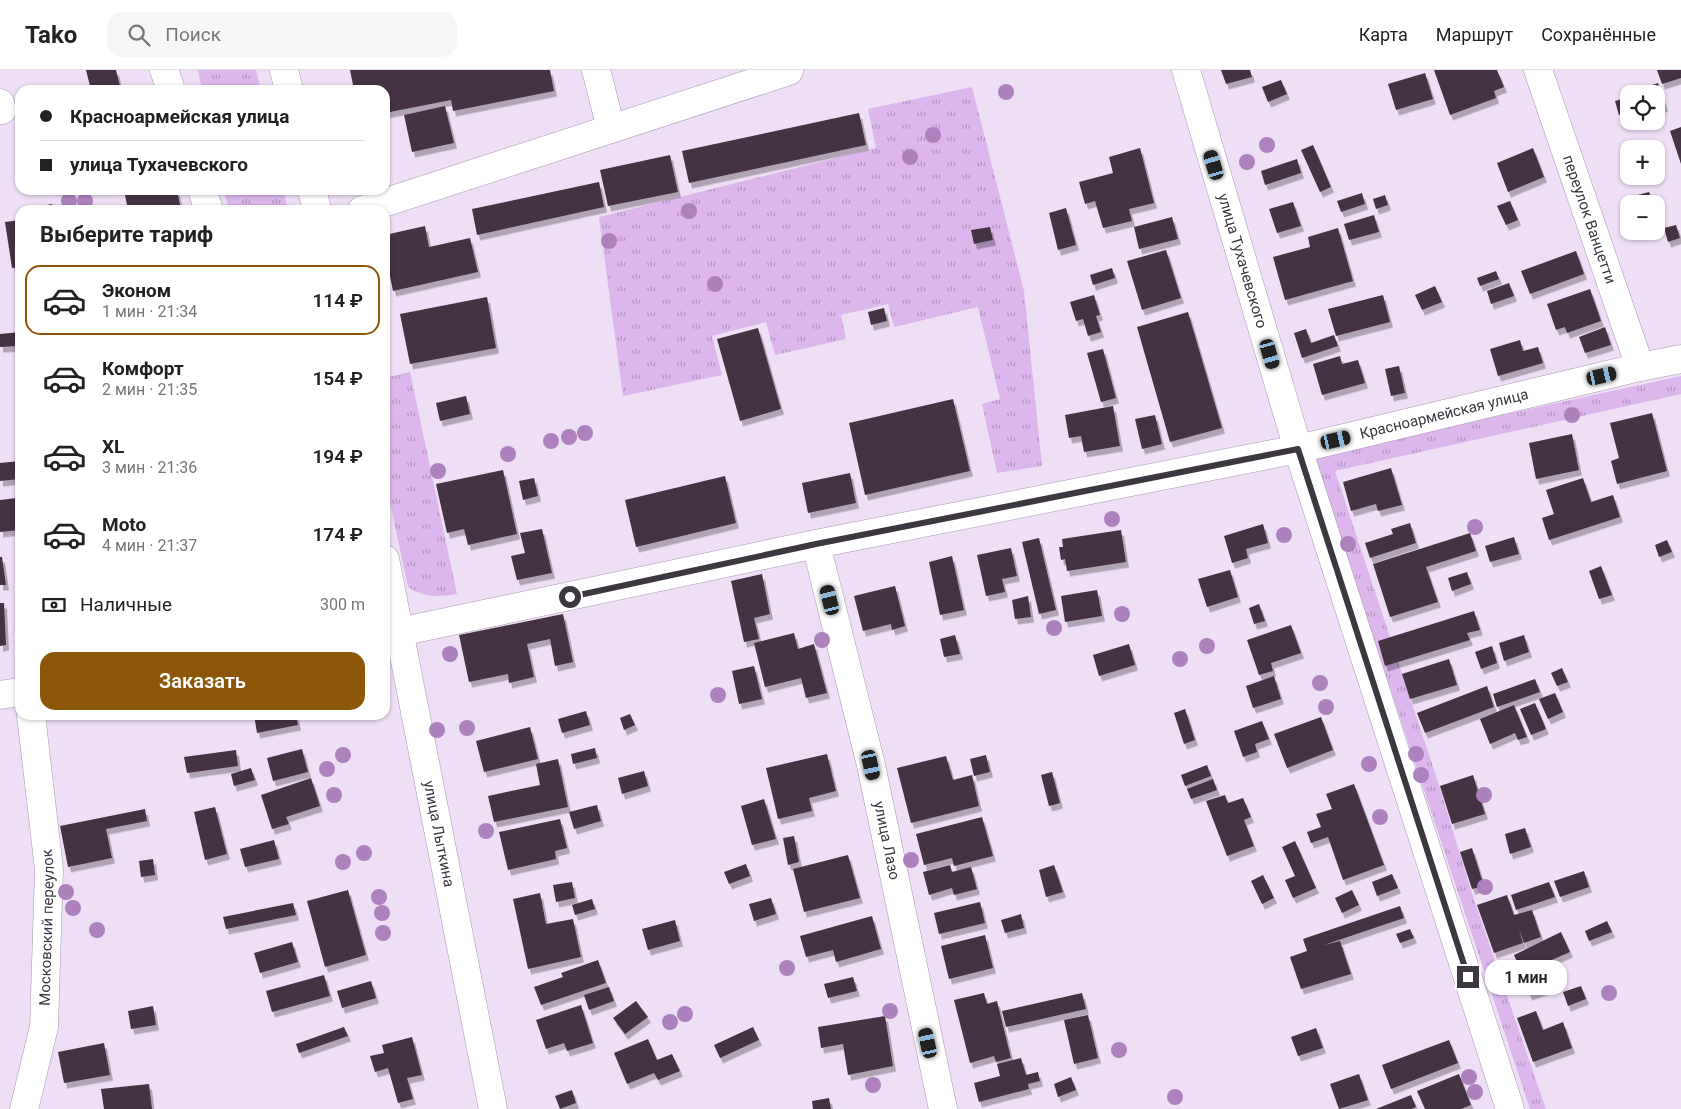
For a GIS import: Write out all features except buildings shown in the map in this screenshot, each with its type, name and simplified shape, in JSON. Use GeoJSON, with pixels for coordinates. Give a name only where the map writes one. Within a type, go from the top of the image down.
{"type":"FeatureCollection","features":[{"type":"Feature","properties":{"kind":"street"},"geometry":{"type":"LineString","coordinates":[[164,70],[169,85]]}},
{"type":"Feature","properties":{"kind":"street"},"geometry":{"type":"LineString","coordinates":[[284,70],[288,85]]}},
{"type":"Feature","properties":{"kind":"street"},"geometry":{"type":"LineString","coordinates":[[596,70],[611,128]]}},
{"type":"Feature","properties":{"kind":"street","name":"улица Тухачевского"},"geometry":{"type":"LineString","coordinates":[[1186,70],[1298,449],[1510,1109]]}},
{"type":"Feature","properties":{"kind":"street","name":"переулок Ванцетти"},"geometry":{"type":"LineString","coordinates":[[1538,70],[1640,367]]}},
{"type":"Feature","properties":{"kind":"street"},"geometry":{"type":"LineString","coordinates":[[377,205],[789,71]]}},
{"type":"Feature","properties":{"kind":"street","name":"Красноармейская улица"},"geometry":{"type":"LineString","coordinates":[[392,634],[816,544],[1298,449],[1640,367],[1681,359]]}},
{"type":"Feature","properties":{"kind":"street","name":"улица Лазо"},"geometry":{"type":"LineString","coordinates":[[816,544],[871,765],[943,1109]]}},
{"type":"Feature","properties":{"kind":"street","name":"улица Лыткина"},"geometry":{"type":"LineString","coordinates":[[390,613],[392,634],[493,1109]]}},
{"type":"Feature","properties":{"kind":"street"},"geometry":{"type":"LineString","coordinates":[[0,695],[15,693]]}},
{"type":"Feature","properties":{"kind":"street","name":"Московский переулок"},"geometry":{"type":"LineString","coordinates":[[24,1109],[44,1027],[49,869],[32,720]]}},
{"type":"Feature","properties":{"kind":"green space"},"geometry":{"type":"Polygon","coordinates":[[[198,70],[256,70],[260,85],[201,85],[198,70]]]}},
{"type":"Feature","properties":{"kind":"green space"},"geometry":{"type":"Polygon","coordinates":[[[972,87],[1024,291],[1042,466],[997,473],[982,404],[1000,399],[978,307],[894,327],[888,304],[841,315],[846,339],[775,355],[766,322],[712,336],[722,375],[623,396],[599,217],[876,148],[868,109],[972,87]]]}},
{"type":"Feature","properties":{"kind":"green space"},"geometry":{"type":"Polygon","coordinates":[[[225,195],[284,195],[287,205],[228,205],[225,195]]]}},
{"type":"Feature","properties":{"kind":"green space"},"geometry":{"type":"Polygon","coordinates":[[[410,372],[457,594],[432,596],[414,591],[408,587],[390,502],[390,377],[410,372]]]}},
{"type":"Feature","properties":{"kind":"green space"},"geometry":{"type":"Polygon","coordinates":[[[1681,376],[1681,394],[1335,471],[1438,782],[1474,900],[1546,1109],[1530,1109],[1313,456],[1681,376]]]}},
{"type":"Feature","properties":{"kind":"route"},"geometry":{"type":"LineString","coordinates":[[570,597],[816,544],[1298,449],[1468,977]]}}]}
